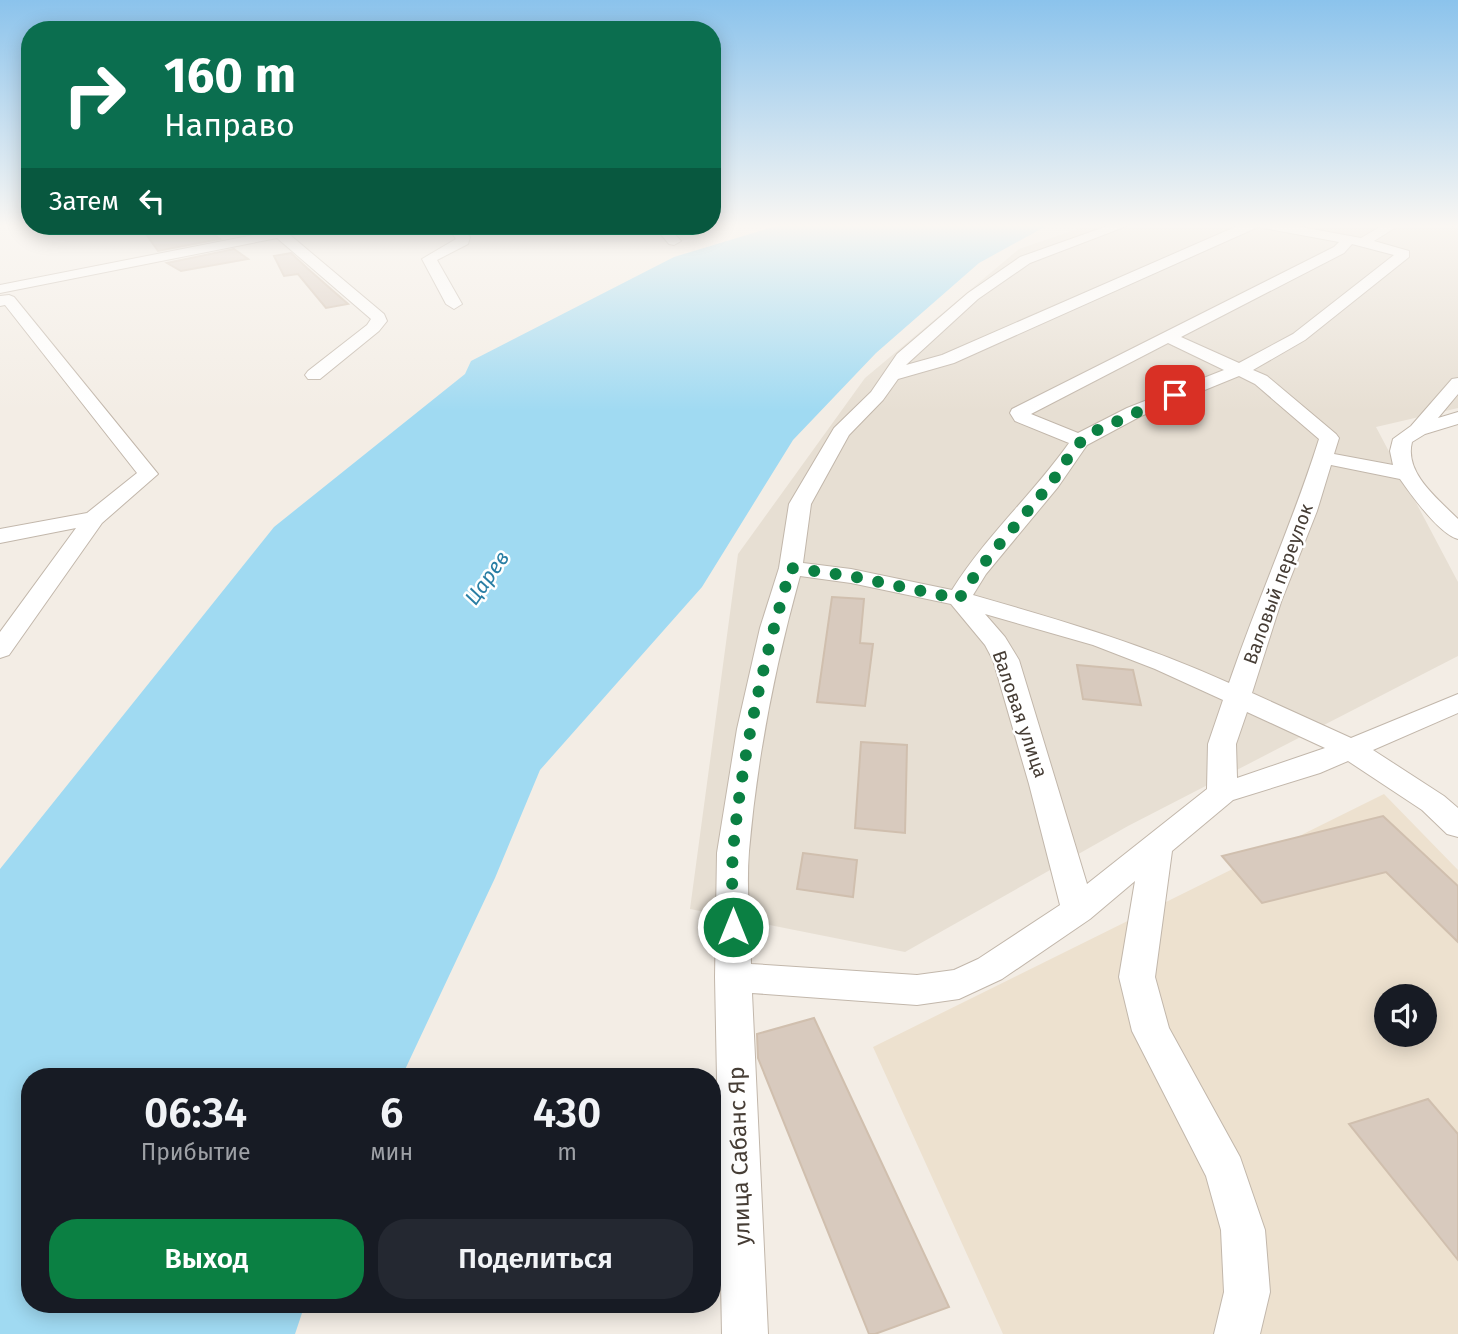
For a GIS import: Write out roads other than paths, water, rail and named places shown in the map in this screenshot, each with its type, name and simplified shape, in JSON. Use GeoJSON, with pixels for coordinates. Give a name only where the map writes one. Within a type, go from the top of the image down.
{"type":"FeatureCollection","features":[{"type":"Feature","properties":{"kind":"street"},"geometry":{"type":"LineString","coordinates":[[314,375],[379,321],[378,317],[342,286]]}},
{"type":"Feature","properties":{"kind":"street"},"geometry":{"type":"LineString","coordinates":[[444,286],[454,304]]}},
{"type":"Feature","properties":{"kind":"street"},"geometry":{"type":"LineString","coordinates":[[987,286],[903,359],[877,396],[841,432],[800,504],[791,568],[772,628],[751,729],[733,853],[733,977],[917,990],[959,984],[990,969],[1078,910],[1222,793],[1310,766],[1458,703]]}},
{"type":"Feature","properties":{"kind":"street"},"geometry":{"type":"LineString","coordinates":[[892,374],[948,359],[1112,286]]}},
{"type":"Feature","properties":{"kind":"street"},"geometry":{"type":"LineString","coordinates":[[1080,441],[1022,417],[1019,413],[1269,286]]}},
{"type":"Feature","properties":{"kind":"street"},"geometry":{"type":"LineString","coordinates":[[959,599],[976,571],[1051,483],[1080,441],[1134,412],[1241,369],[1299,337],[1363,286]]}},
{"type":"Feature","properties":{"kind":"street"},"geometry":{"type":"LineString","coordinates":[[0,301],[9,300],[148,474],[94,518],[0,650]]}},
{"type":"Feature","properties":{"kind":"street"},"geometry":{"type":"LineString","coordinates":[[1170,338],[1261,380],[1329,438],[1323,458],[1406,474]]}},
{"type":"Feature","properties":{"kind":"street"},"geometry":{"type":"LineString","coordinates":[[1418,430],[1458,383]]}},
{"type":"Feature","properties":{"kind":"street"},"geometry":{"type":"LineString","coordinates":[[1458,418],[1418,430],[1403,439],[1399,446],[1406,474],[1458,532]]}},
{"type":"Feature","properties":{"kind":"street","name":"Валовый переулок"},"geometry":{"type":"LineString","coordinates":[[1222,793],[1222,744],[1323,458]]}},
{"type":"Feature","properties":{"kind":"street"},"geometry":{"type":"LineString","coordinates":[[0,536],[94,518]]}},
{"type":"Feature","properties":{"kind":"street"},"geometry":{"type":"LineString","coordinates":[[791,568],[851,576],[959,599],[1127,649],[1164,663],[1351,749],[1433,803],[1458,826]]}},
{"type":"Feature","properties":{"kind":"street","name":"Валовая улица"},"geometry":{"type":"LineString","coordinates":[[959,599],[996,642],[1006,660],[1044,784],[1078,910]]}},
{"type":"Feature","properties":{"kind":"street"},"geometry":{"type":"LineString","coordinates":[[1157,845],[1137,977],[1150,1031],[1225,1171],[1243,1230],[1247,1292],[1237,1334]]}},
{"type":"Feature","properties":{"kind":"street","name":"улица Сабанс Яр"},"geometry":{"type":"LineString","coordinates":[[733,977],[745,1334]]}},
{"type":"Feature","properties":{"kind":"water","name":"Царев"},"geometry":{"type":"Polygon","coordinates":[[[617,286],[952,286],[876,353],[793,440],[702,587],[540,770],[495,878],[406,1068],[21,1068],[21,1313],[302,1313],[295,1334],[0,1334],[0,869],[274,527],[465,374],[471,361],[617,286]]]}}]}
